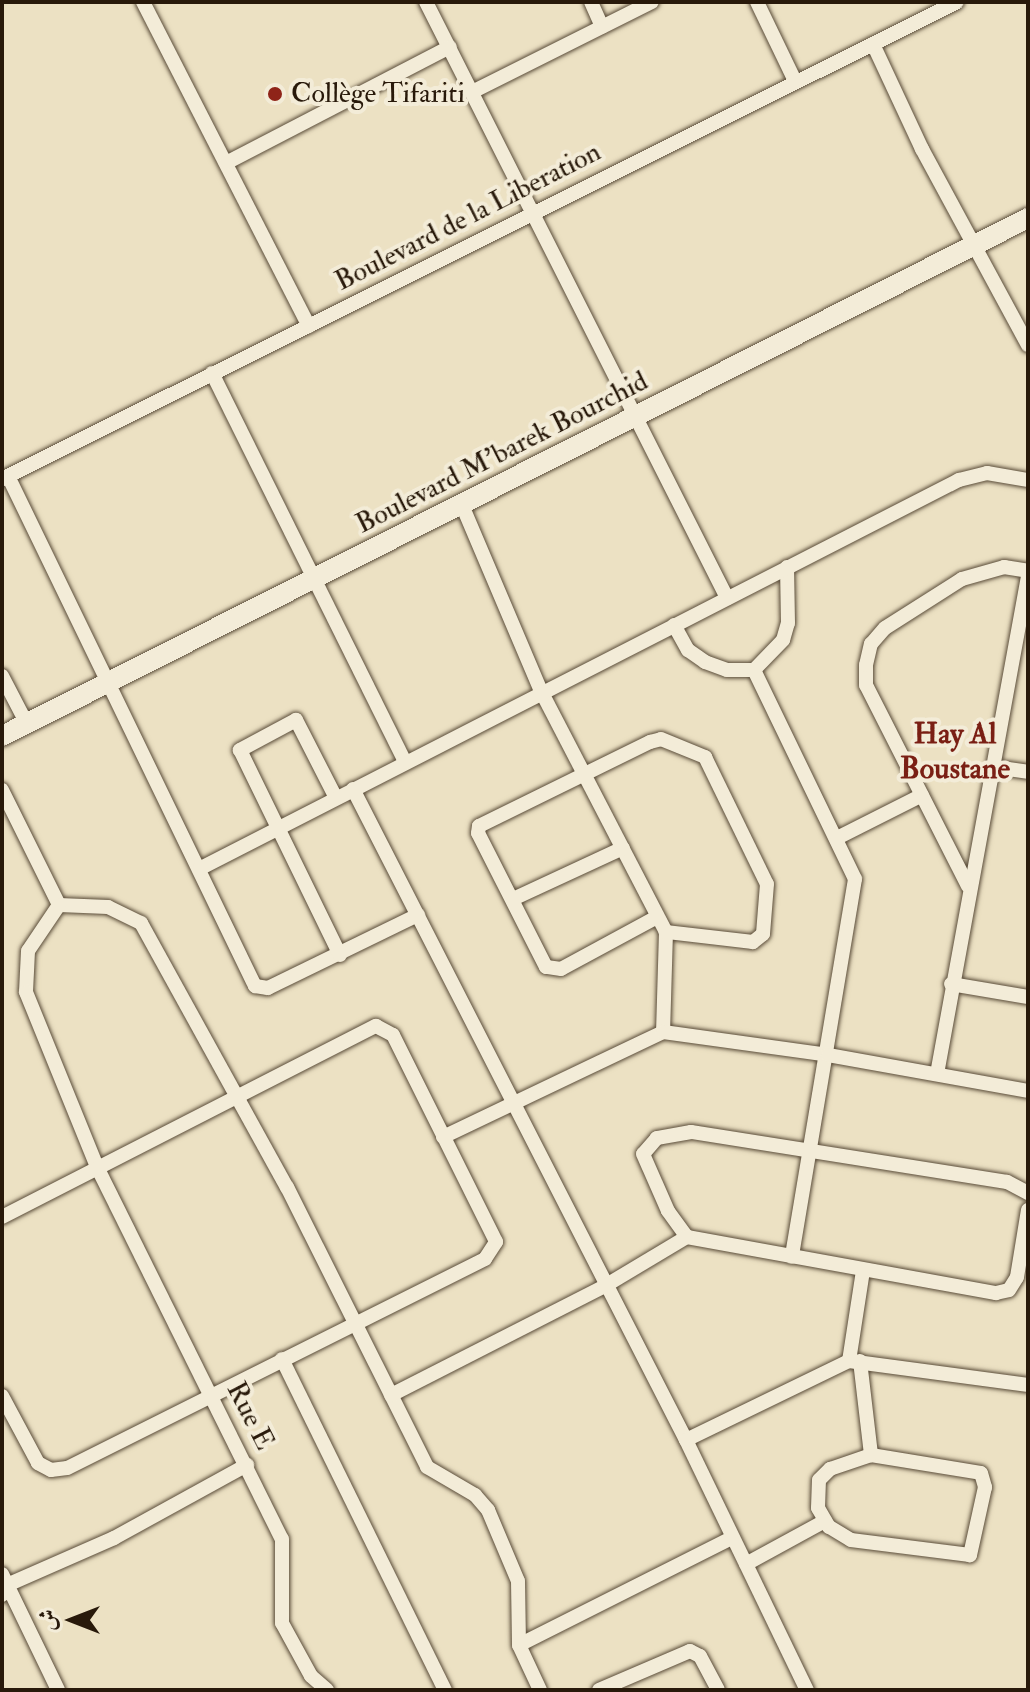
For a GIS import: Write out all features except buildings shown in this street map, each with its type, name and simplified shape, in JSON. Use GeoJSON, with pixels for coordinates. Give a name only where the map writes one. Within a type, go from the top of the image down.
{"type":"FeatureCollection","features":[{"type":"Feature","properties":{"kind":"street"},"geometry":{"type":"LineString","coordinates":[[143,2],[309,326]]}},
{"type":"Feature","properties":{"kind":"street"},"geometry":{"type":"LineString","coordinates":[[426,2],[537,214],[634,417],[727,598]]}},
{"type":"Feature","properties":{"kind":"street"},"geometry":{"type":"LineString","coordinates":[[591,2],[602,27]]}},
{"type":"Feature","properties":{"kind":"street"},"geometry":{"type":"LineString","coordinates":[[472,92],[652,2]]}},
{"type":"Feature","properties":{"kind":"street"},"geometry":{"type":"LineString","coordinates":[[757,2],[795,81]]}},
{"type":"Feature","properties":{"kind":"street","name":"Boulevard de la Liberation"},"geometry":{"type":"LineString","coordinates":[[5,478],[957,2]]}},
{"type":"Feature","properties":{"kind":"street"},"geometry":{"type":"LineString","coordinates":[[873,44],[1028,345]]}},
{"type":"Feature","properties":{"kind":"street"},"geometry":{"type":"LineString","coordinates":[[226,163],[450,47]]}},
{"type":"Feature","properties":{"kind":"street","name":"Boulevard M'barek Bourchid"},"geometry":{"type":"LineString","coordinates":[[2,736],[1028,218]]}},
{"type":"Feature","properties":{"kind":"street"},"geometry":{"type":"LineString","coordinates":[[212,373],[317,579],[405,762]]}},
{"type":"Feature","properties":{"kind":"street"},"geometry":{"type":"LineString","coordinates":[[199,869],[541,691],[959,480],[987,473],[1028,480]]}},
{"type":"Feature","properties":{"kind":"street"},"geometry":{"type":"LineString","coordinates":[[5,478],[258,988],[340,955],[418,915]]}},
{"type":"Feature","properties":{"kind":"street"},"geometry":{"type":"LineString","coordinates":[[462,505],[541,691],[666,932],[663,1032]]}},
{"type":"Feature","properties":{"kind":"street"},"geometry":{"type":"LineString","coordinates":[[674,625],[688,650],[705,662],[727,670],[754,670],[783,640],[788,623],[787,567]]}},
{"type":"Feature","properties":{"kind":"street"},"geometry":{"type":"LineString","coordinates":[[937,1074],[968,886],[994,767],[1028,574],[1004,567],[962,579],[885,628],[871,644],[866,685],[968,886]]}},
{"type":"Feature","properties":{"kind":"street"},"geometry":{"type":"LineString","coordinates":[[754,670],[855,879],[792,1257]]}},
{"type":"Feature","properties":{"kind":"street"},"geometry":{"type":"LineString","coordinates":[[2,676],[27,724]]}},
{"type":"Feature","properties":{"kind":"street"},"geometry":{"type":"LineString","coordinates":[[336,798],[302,725],[289,721],[240,752],[340,955]]}},
{"type":"Feature","properties":{"kind":"street"},"geometry":{"type":"LineString","coordinates":[[657,917],[553,970],[546,967],[478,833],[479,826],[584,773],[661,739],[708,762],[767,884],[763,934],[753,942],[666,932]]}},
{"type":"Feature","properties":{"kind":"street"},"geometry":{"type":"LineString","coordinates":[[994,767],[1028,772]]}},
{"type":"Feature","properties":{"kind":"street"},"geometry":{"type":"LineString","coordinates":[[353,789],[686,1440],[807,1690]]}},
{"type":"Feature","properties":{"kind":"street"},"geometry":{"type":"LineString","coordinates":[[2,790],[59,905],[108,907],[141,923],[358,1325],[427,1467],[475,1495],[488,1510],[518,1581],[519,1645],[540,1690]]}},
{"type":"Feature","properties":{"kind":"street"},"geometry":{"type":"LineString","coordinates":[[837,838],[922,795]]}},
{"type":"Feature","properties":{"kind":"street"},"geometry":{"type":"LineString","coordinates":[[513,899],[623,848]]}},
{"type":"Feature","properties":{"kind":"street","name":"Rue E"},"geometry":{"type":"LineString","coordinates":[[59,905],[28,951],[26,992],[98,1169],[282,1539],[282,1623],[311,1676],[327,1690]]}},
{"type":"Feature","properties":{"kind":"street"},"geometry":{"type":"LineString","coordinates":[[951,984],[1028,997]]}},
{"type":"Feature","properties":{"kind":"street"},"geometry":{"type":"LineString","coordinates":[[2,1217],[370,1027],[384,1027],[393,1035],[494,1248],[488,1257],[358,1325],[282,1359],[67,1468],[51,1470],[28,1451],[2,1396]]}},
{"type":"Feature","properties":{"kind":"street"},"geometry":{"type":"LineString","coordinates":[[443,1137],[663,1032],[828,1055],[1028,1091]]}},
{"type":"Feature","properties":{"kind":"street"},"geometry":{"type":"LineString","coordinates":[[687,1237],[644,1162],[649,1144],[691,1132],[812,1148],[1007,1182],[1028,1193]]}},
{"type":"Feature","properties":{"kind":"street"},"geometry":{"type":"LineString","coordinates":[[391,1395],[605,1286],[687,1237],[863,1271],[1006,1291],[1017,1277],[1028,1210]]}},
{"type":"Feature","properties":{"kind":"street"},"geometry":{"type":"LineString","coordinates":[[863,1271],[855,1361],[871,1455]]}},
{"type":"Feature","properties":{"kind":"street"},"geometry":{"type":"LineString","coordinates":[[282,1359],[445,1690]]}},
{"type":"Feature","properties":{"kind":"street"},"geometry":{"type":"LineString","coordinates":[[686,1440],[855,1361],[1028,1385]]}},
{"type":"Feature","properties":{"kind":"street"},"geometry":{"type":"LineString","coordinates":[[871,1455],[982,1474],[980,1522],[970,1555],[851,1540],[825,1521],[818,1508],[819,1480],[830,1469],[871,1455]]}},
{"type":"Feature","properties":{"kind":"street"},"geometry":{"type":"LineString","coordinates":[[58,1690],[4,1585],[114,1538],[247,1465]]}},
{"type":"Feature","properties":{"kind":"street"},"geometry":{"type":"LineString","coordinates":[[746,1564],[825,1521]]}},
{"type":"Feature","properties":{"kind":"street"},"geometry":{"type":"LineString","coordinates":[[519,1645],[732,1538]]}},
{"type":"Feature","properties":{"kind":"street"},"geometry":{"type":"LineString","coordinates":[[599,1690],[690,1651],[700,1656],[718,1690]]}},
{"type":"Feature","properties":{"kind":"place","name":"Collège Tifariti"},"geometry":{"type":"Point","coordinates":[275,94]}},
{"type":"Feature","properties":{"kind":"district","name":"Hay Al Boustane"},"geometry":{"type":"Point","coordinates":[955,751]}}]}
